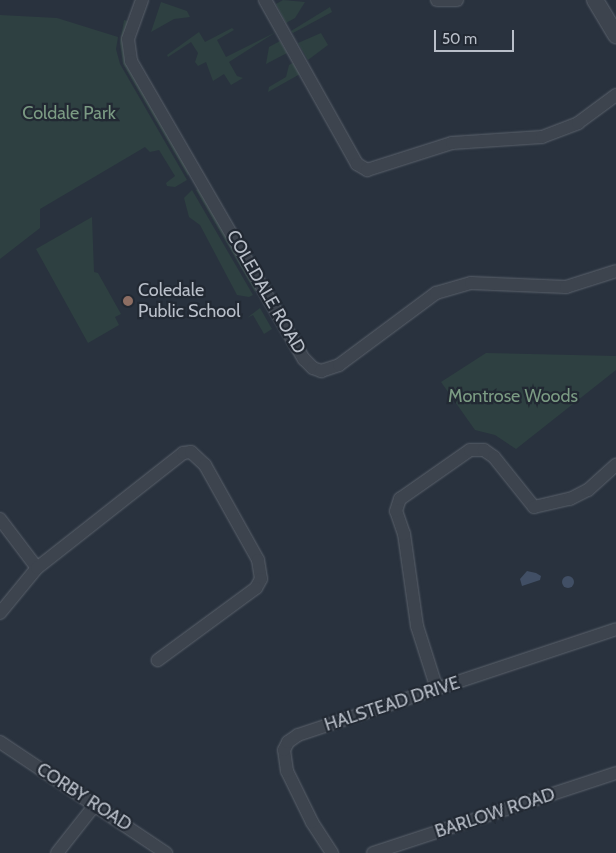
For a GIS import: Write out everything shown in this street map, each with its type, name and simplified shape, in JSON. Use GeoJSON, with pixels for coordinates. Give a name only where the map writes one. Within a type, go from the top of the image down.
{"type":"FeatureCollection","features":[{"type":"Feature","properties":{"kind":"street","name":"COLEDALE ROAD"},"geometry":{"type":"LineString","coordinates":[[142,0],[128,39],[132,61],[304,359],[313,368],[321,371],[339,365],[436,293],[470,284],[566,286],[616,271]]}},
{"type":"Feature","properties":{"kind":"street"},"geometry":{"type":"LineString","coordinates":[[265,0],[357,164],[367,170],[452,143],[542,137],[578,123],[616,95]]}},
{"type":"Feature","properties":{"kind":"street"},"geometry":{"type":"LineString","coordinates":[[438,0],[457,0]]}},
{"type":"Feature","properties":{"kind":"street"},"geometry":{"type":"LineString","coordinates":[[595,0],[616,35]]}},
{"type":"Feature","properties":{"kind":"street"},"geometry":{"type":"LineString","coordinates":[[437,689],[417,626],[404,534],[396,511],[400,499],[470,450],[484,450],[494,457],[534,507],[544,507],[579,494],[616,465]]}},
{"type":"Feature","properties":{"kind":"street"},"geometry":{"type":"LineString","coordinates":[[0,613],[37,568],[184,454],[191,452],[199,457],[258,560],[261,580],[256,588],[158,660]]}},
{"type":"Feature","properties":{"kind":"street"},"geometry":{"type":"LineString","coordinates":[[0,519],[37,568]]}},
{"type":"Feature","properties":{"kind":"street","name":"HALSTEAD DRIVE"},"geometry":{"type":"LineString","coordinates":[[332,853],[312,822],[287,771],[284,750],[288,742],[298,735],[616,628]]}},
{"type":"Feature","properties":{"kind":"street","name":"CORBY ROAD"},"geometry":{"type":"LineString","coordinates":[[0,742],[166,853]]}},
{"type":"Feature","properties":{"kind":"street","name":"BARLOW ROAD"},"geometry":{"type":"LineString","coordinates":[[373,853],[616,773]]}},
{"type":"Feature","properties":{"kind":"street"},"geometry":{"type":"LineString","coordinates":[[57,853],[94,806]]}},
{"type":"Feature","properties":{"kind":"green space"},"geometry":{"type":"Polygon","coordinates":[[[283,0],[305,2],[295,18],[286,23],[276,4],[283,0]]]}},
{"type":"Feature","properties":{"kind":"green space"},"geometry":{"type":"Polygon","coordinates":[[[161,2],[187,11],[190,17],[174,19],[151,32],[161,2]]]}},
{"type":"Feature","properties":{"kind":"green space"},"geometry":{"type":"Polygon","coordinates":[[[330,7],[332,12],[293,33],[291,31],[330,7]]]}},
{"type":"Feature","properties":{"kind":"green space","name":"Coldale Park"},"geometry":{"type":"Polygon","coordinates":[[[0,15],[57,18],[118,37],[116,49],[120,64],[187,180],[175,187],[167,186],[166,183],[175,176],[159,150],[150,152],[145,147],[40,209],[40,228],[0,259],[0,15]]]}},
{"type":"Feature","properties":{"kind":"green space"},"geometry":{"type":"Polygon","coordinates":[[[124,20],[128,21],[124,42],[189,172],[188,176],[123,64],[120,43],[124,20]]]}},
{"type":"Feature","properties":{"kind":"green space"},"geometry":{"type":"Polygon","coordinates":[[[232,28],[234,30],[217,40],[226,57],[276,32],[229,62],[237,76],[243,78],[231,85],[224,74],[213,81],[206,62],[198,66],[195,62],[198,53],[191,42],[168,57],[167,55],[199,32],[205,42],[232,28]]]}},
{"type":"Feature","properties":{"kind":"green space"},"geometry":{"type":"Polygon","coordinates":[[[321,33],[328,45],[308,60],[298,43],[321,33]]]}},
{"type":"Feature","properties":{"kind":"green space"},"geometry":{"type":"Polygon","coordinates":[[[280,41],[287,53],[266,64],[269,47],[280,41]]]}},
{"type":"Feature","properties":{"kind":"green space"},"geometry":{"type":"Polygon","coordinates":[[[293,63],[300,74],[268,92],[269,87],[286,77],[289,65],[293,63]]]}},
{"type":"Feature","properties":{"kind":"green space"},"geometry":{"type":"Polygon","coordinates":[[[198,189],[257,287],[255,292],[196,190],[198,189]]]}},
{"type":"Feature","properties":{"kind":"green space"},"geometry":{"type":"Polygon","coordinates":[[[192,190],[253,295],[249,297],[237,295],[200,225],[189,217],[184,198],[192,190]]]}},
{"type":"Feature","properties":{"kind":"green space"},"geometry":{"type":"Polygon","coordinates":[[[92,217],[94,272],[98,273],[121,314],[115,317],[119,325],[88,343],[36,249],[92,217]]]}},
{"type":"Feature","properties":{"kind":"green space"},"geometry":{"type":"Polygon","coordinates":[[[260,308],[272,329],[264,334],[253,315],[247,318],[260,308]]]}},
{"type":"Feature","properties":{"kind":"green space","name":"Montrose Woods"},"geometry":{"type":"Polygon","coordinates":[[[486,353],[616,356],[616,370],[516,449],[495,435],[475,430],[441,382],[486,353]]]}},
{"type":"Feature","properties":{"kind":"water"},"geometry":{"type":"Polygon","coordinates":[[[527,571],[541,576],[540,580],[522,586],[520,579],[527,571]]]}},
{"type":"Feature","properties":{"kind":"water"},"geometry":{"type":"Polygon","coordinates":[[[566,576],[570,576],[574,582],[570,588],[566,588],[562,584],[562,580],[566,576]]]}},
{"type":"Feature","properties":{"kind":"place","name":"Coledale Public School"},"geometry":{"type":"Point","coordinates":[128,301]}}]}
